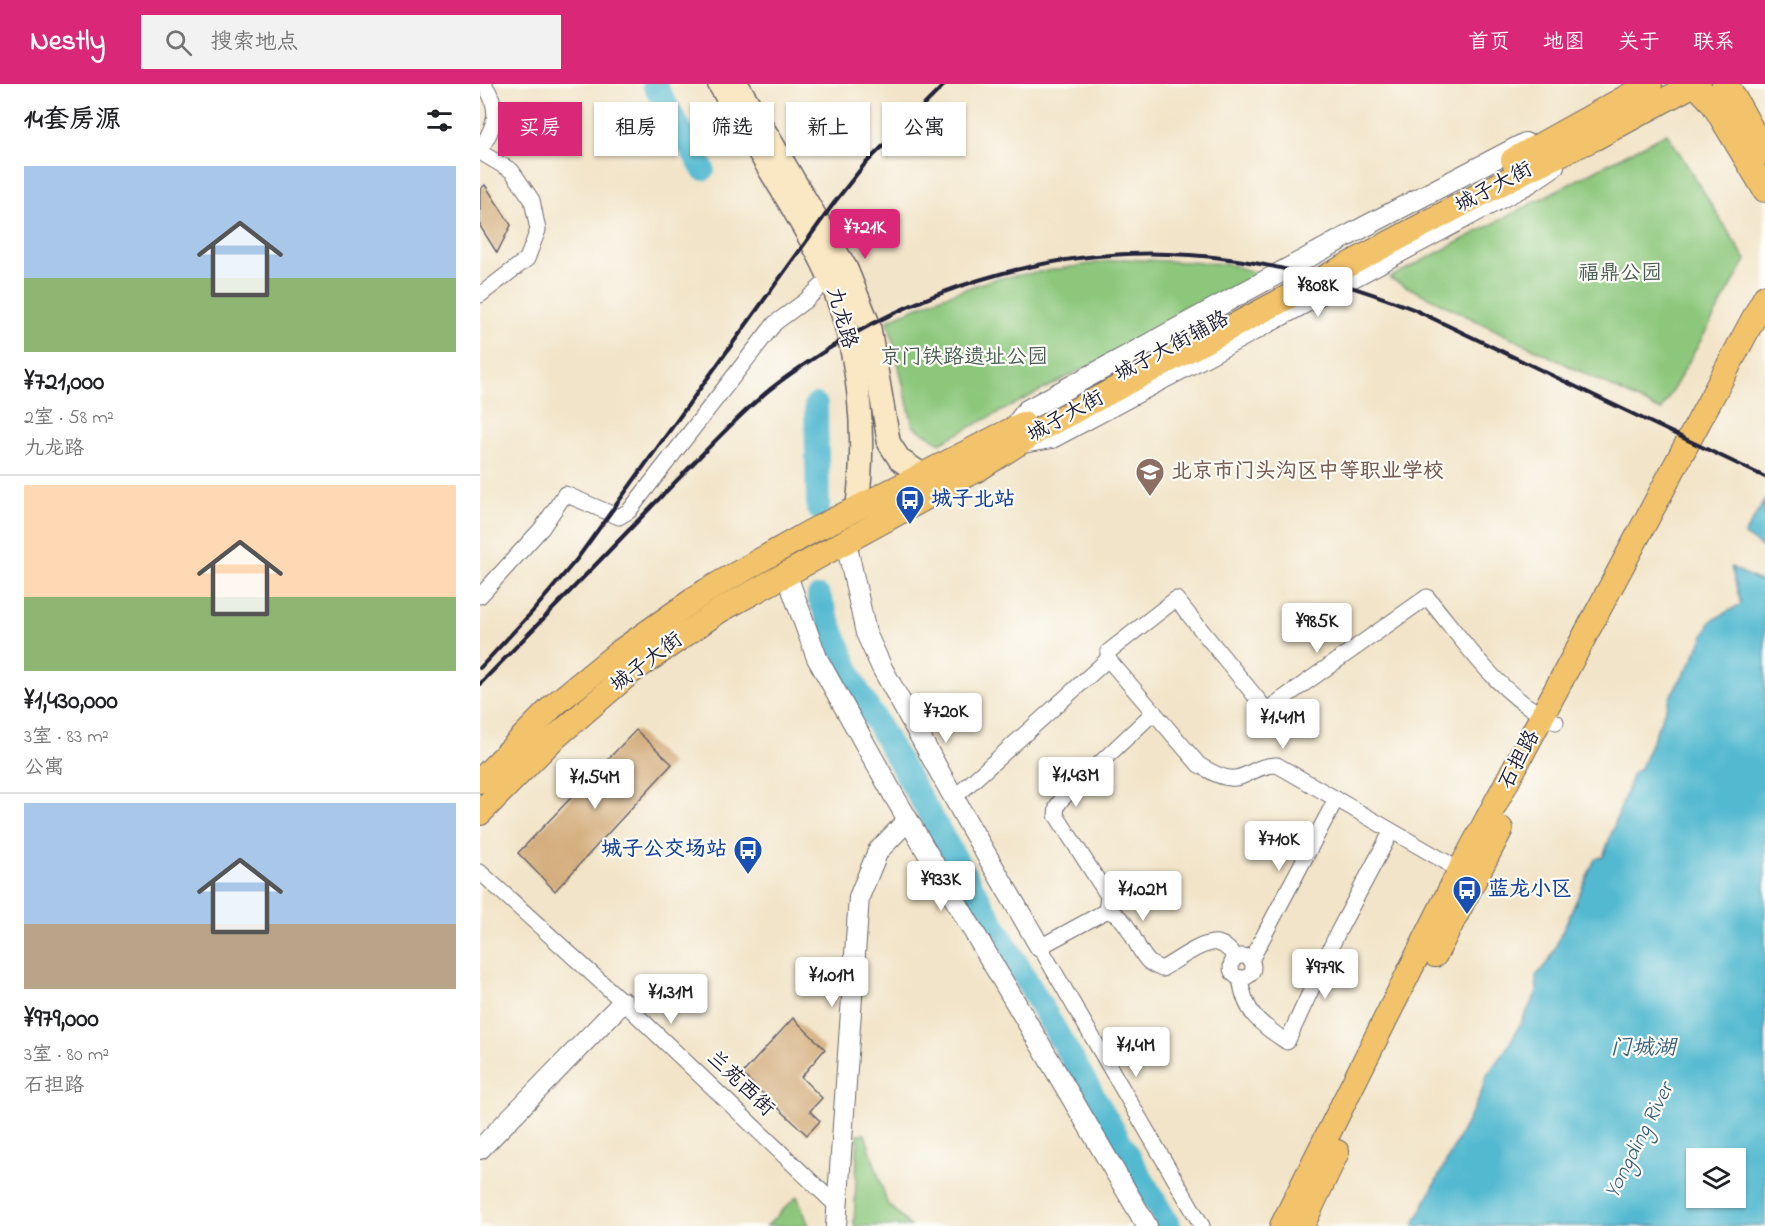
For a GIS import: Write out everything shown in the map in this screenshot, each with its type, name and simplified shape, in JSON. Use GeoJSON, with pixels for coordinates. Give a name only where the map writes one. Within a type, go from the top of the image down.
{"type":"FeatureCollection","features":[{"type":"Feature","properties":{"kind":"main road","name":"九龙路"},"geometry":{"type":"LineString","coordinates":[[719,84],[810,238],[830,278],[849,336],[857,392],[862,459],[857,508]]}},
{"type":"Feature","properties":{"kind":"main road","name":"九龙路"},"geometry":{"type":"LineString","coordinates":[[738,84],[846,268],[869,325],[889,443],[900,460],[924,475]]}},
{"type":"Feature","properties":{"kind":"main road","name":"城子大街"},"geometry":{"type":"LineString","coordinates":[[1589,130],[1650,84]]}},
{"type":"Feature","properties":{"kind":"main road","name":"城子大街"},"geometry":{"type":"LineString","coordinates":[[480,782],[554,705],[618,652],[706,591],[857,508],[924,475],[1014,437],[1589,130],[1695,84]]}},
{"type":"Feature","properties":{"kind":"main road"},"geometry":{"type":"LineString","coordinates":[[1695,84],[1712,102],[1765,190]]}},
{"type":"Feature","properties":{"kind":"main road"},"geometry":{"type":"LineString","coordinates":[[1724,84],[1731,92],[1765,153]]}},
{"type":"Feature","properties":{"kind":"main road","name":"石担路"},"geometry":{"type":"LineString","coordinates":[[1302,1226],[1375,1070],[1550,719],[1765,297]]}},
{"type":"Feature","properties":{"kind":"main road","name":"石担路"},"geometry":{"type":"LineString","coordinates":[[1282,1226],[1459,872],[1550,719],[1693,469],[1765,331]]}},
{"type":"Feature","properties":{"kind":"main road","name":"城子大街"},"geometry":{"type":"LineString","coordinates":[[480,813],[550,742],[631,672],[718,611],[980,468],[1014,437]]}},
{"type":"Feature","properties":{"kind":"street"},"geometry":{"type":"LineString","coordinates":[[480,295],[527,259],[538,230],[531,200],[512,171],[480,151],[494,126],[495,107],[484,84]]}},
{"type":"Feature","properties":{"kind":"street"},"geometry":{"type":"LineString","coordinates":[[480,596],[543,528],[565,495],[619,517],[629,511],[775,323],[805,302],[830,278]]}},
{"type":"Feature","properties":{"kind":"street"},"geometry":{"type":"LineString","coordinates":[[846,542],[866,633],[882,668],[954,798],[1202,1226]]}},
{"type":"Feature","properties":{"kind":"street"},"geometry":{"type":"LineString","coordinates":[[786,573],[817,658],[908,820],[1147,1226]]}},
{"type":"Feature","properties":{"kind":"street"},"geometry":{"type":"LineString","coordinates":[[1459,872],[1277,765],[1265,764],[1233,779],[1219,776],[1199,765],[1108,659],[1108,652],[1176,599],[1264,707],[1271,707],[1427,597],[1497,680],[1529,707],[1550,719]]}},
{"type":"Feature","properties":{"kind":"street"},"geometry":{"type":"LineString","coordinates":[[954,798],[1108,659]]}},
{"type":"Feature","properties":{"kind":"street"},"geometry":{"type":"LineString","coordinates":[[1106,911],[1108,896],[1056,815],[1057,806],[1154,712]]}},
{"type":"Feature","properties":{"kind":"street"},"geometry":{"type":"LineString","coordinates":[[1244,958],[1335,799]]}},
{"type":"Feature","properties":{"kind":"street"},"geometry":{"type":"LineString","coordinates":[[836,1226],[859,897],[878,851],[908,820]]}},
{"type":"Feature","properties":{"kind":"street"},"geometry":{"type":"LineString","coordinates":[[1040,947],[1106,911],[1114,912],[1122,918],[1149,963],[1162,969],[1208,944],[1219,943],[1254,967],[1251,974],[1240,978],[1247,1005],[1258,1022],[1287,1042],[1338,932],[1391,832]]}},
{"type":"Feature","properties":{"kind":"street","name":"兰苑西街"},"geometry":{"type":"LineString","coordinates":[[480,872],[623,1002],[837,1206]]}},
{"type":"Feature","properties":{"kind":"street"},"geometry":{"type":"LineString","coordinates":[[480,1149],[623,1002]]}},
{"type":"Feature","properties":{"kind":"green space","name":"福鼎公园"},"geometry":{"type":"Polygon","coordinates":[[[1667,133],[1746,260],[1661,411],[1389,278],[1667,133]]]}},
{"type":"Feature","properties":{"kind":"green space","name":"京门铁路遗址公园"},"geometry":{"type":"Polygon","coordinates":[[[1123,259],[1227,264],[1264,275],[940,443],[913,426],[888,320],[939,298],[994,279],[1123,259]]]}},
{"type":"Feature","properties":{"kind":"green space"},"geometry":{"type":"Polygon","coordinates":[[[858,1134],[865,1134],[887,1203],[910,1226],[854,1226],[858,1134]]]}},
{"type":"Feature","properties":{"kind":"green space"},"geometry":{"type":"Polygon","coordinates":[[[797,1196],[809,1226],[767,1226],[797,1196]]]}},
{"type":"Feature","properties":{"kind":"water"},"geometry":{"type":"Polygon","coordinates":[[[1765,500],[1765,549],[1744,535],[1765,500]]]}},
{"type":"Feature","properties":{"kind":"water","name":"门城湖"},"geometry":{"type":"Polygon","coordinates":[[[1731,567],[1765,584],[1765,1226],[1413,1226],[1480,1096],[1487,1075],[1509,1045],[1537,992],[1536,976],[1549,961],[1595,859],[1603,857],[1633,773],[1641,768],[1672,693],[1691,663],[1711,621],[1741,604],[1731,567]]]}},
{"type":"Feature","properties":{"kind":"building"},"geometry":{"type":"Polygon","coordinates":[[[485,185],[511,225],[497,253],[480,226],[480,189],[485,185]]]}},
{"type":"Feature","properties":{"kind":"building"},"geometry":{"type":"Polygon","coordinates":[[[636,730],[672,764],[555,891],[518,853],[636,730]]]}},
{"type":"Feature","properties":{"kind":"building"},"geometry":{"type":"Polygon","coordinates":[[[793,1018],[825,1049],[801,1077],[822,1098],[810,1111],[820,1121],[807,1135],[742,1074],[793,1018]]]}},
{"type":"Feature","properties":{"kind":"waterway"},"geometry":{"type":"LineString","coordinates":[[654,84],[703,169]]}},
{"type":"Feature","properties":{"kind":"waterway"},"geometry":{"type":"LineString","coordinates":[[816,405],[818,508]]}},
{"type":"Feature","properties":{"kind":"waterway"},"geometry":{"type":"LineString","coordinates":[[819,597],[854,684],[1169,1226]]}},
{"type":"Feature","properties":{"kind":"railway"},"geometry":{"type":"LineString","coordinates":[[480,668],[577,559],[834,203],[864,165],[945,84]]}},
{"type":"Feature","properties":{"kind":"railway"},"geometry":{"type":"LineString","coordinates":[[480,684],[719,437],[761,397],[785,378],[828,349],[912,305],[956,288],[1048,263],[1095,256],[1142,253],[1190,255],[1275,267],[1359,289],[1413,309],[1765,477]]}},
{"type":"Feature","properties":{"kind":"place","name":"北京市门头沟区中等职业学校"},"geometry":{"type":"Point","coordinates":[1150,498]}},
{"type":"Feature","properties":{"kind":"place","name":"城子北站"},"geometry":{"type":"Point","coordinates":[910,526]}},
{"type":"Feature","properties":{"kind":"place","name":"城子公交场站"},"geometry":{"type":"Point","coordinates":[748,876]}},
{"type":"Feature","properties":{"kind":"place","name":"蓝龙小区"},"geometry":{"type":"Point","coordinates":[1467,916]}},
{"type":"Feature","properties":{"kind":"water label","name":"Yongding River"},"geometry":{"type":"Point","coordinates":[1640,1141]}}]}
